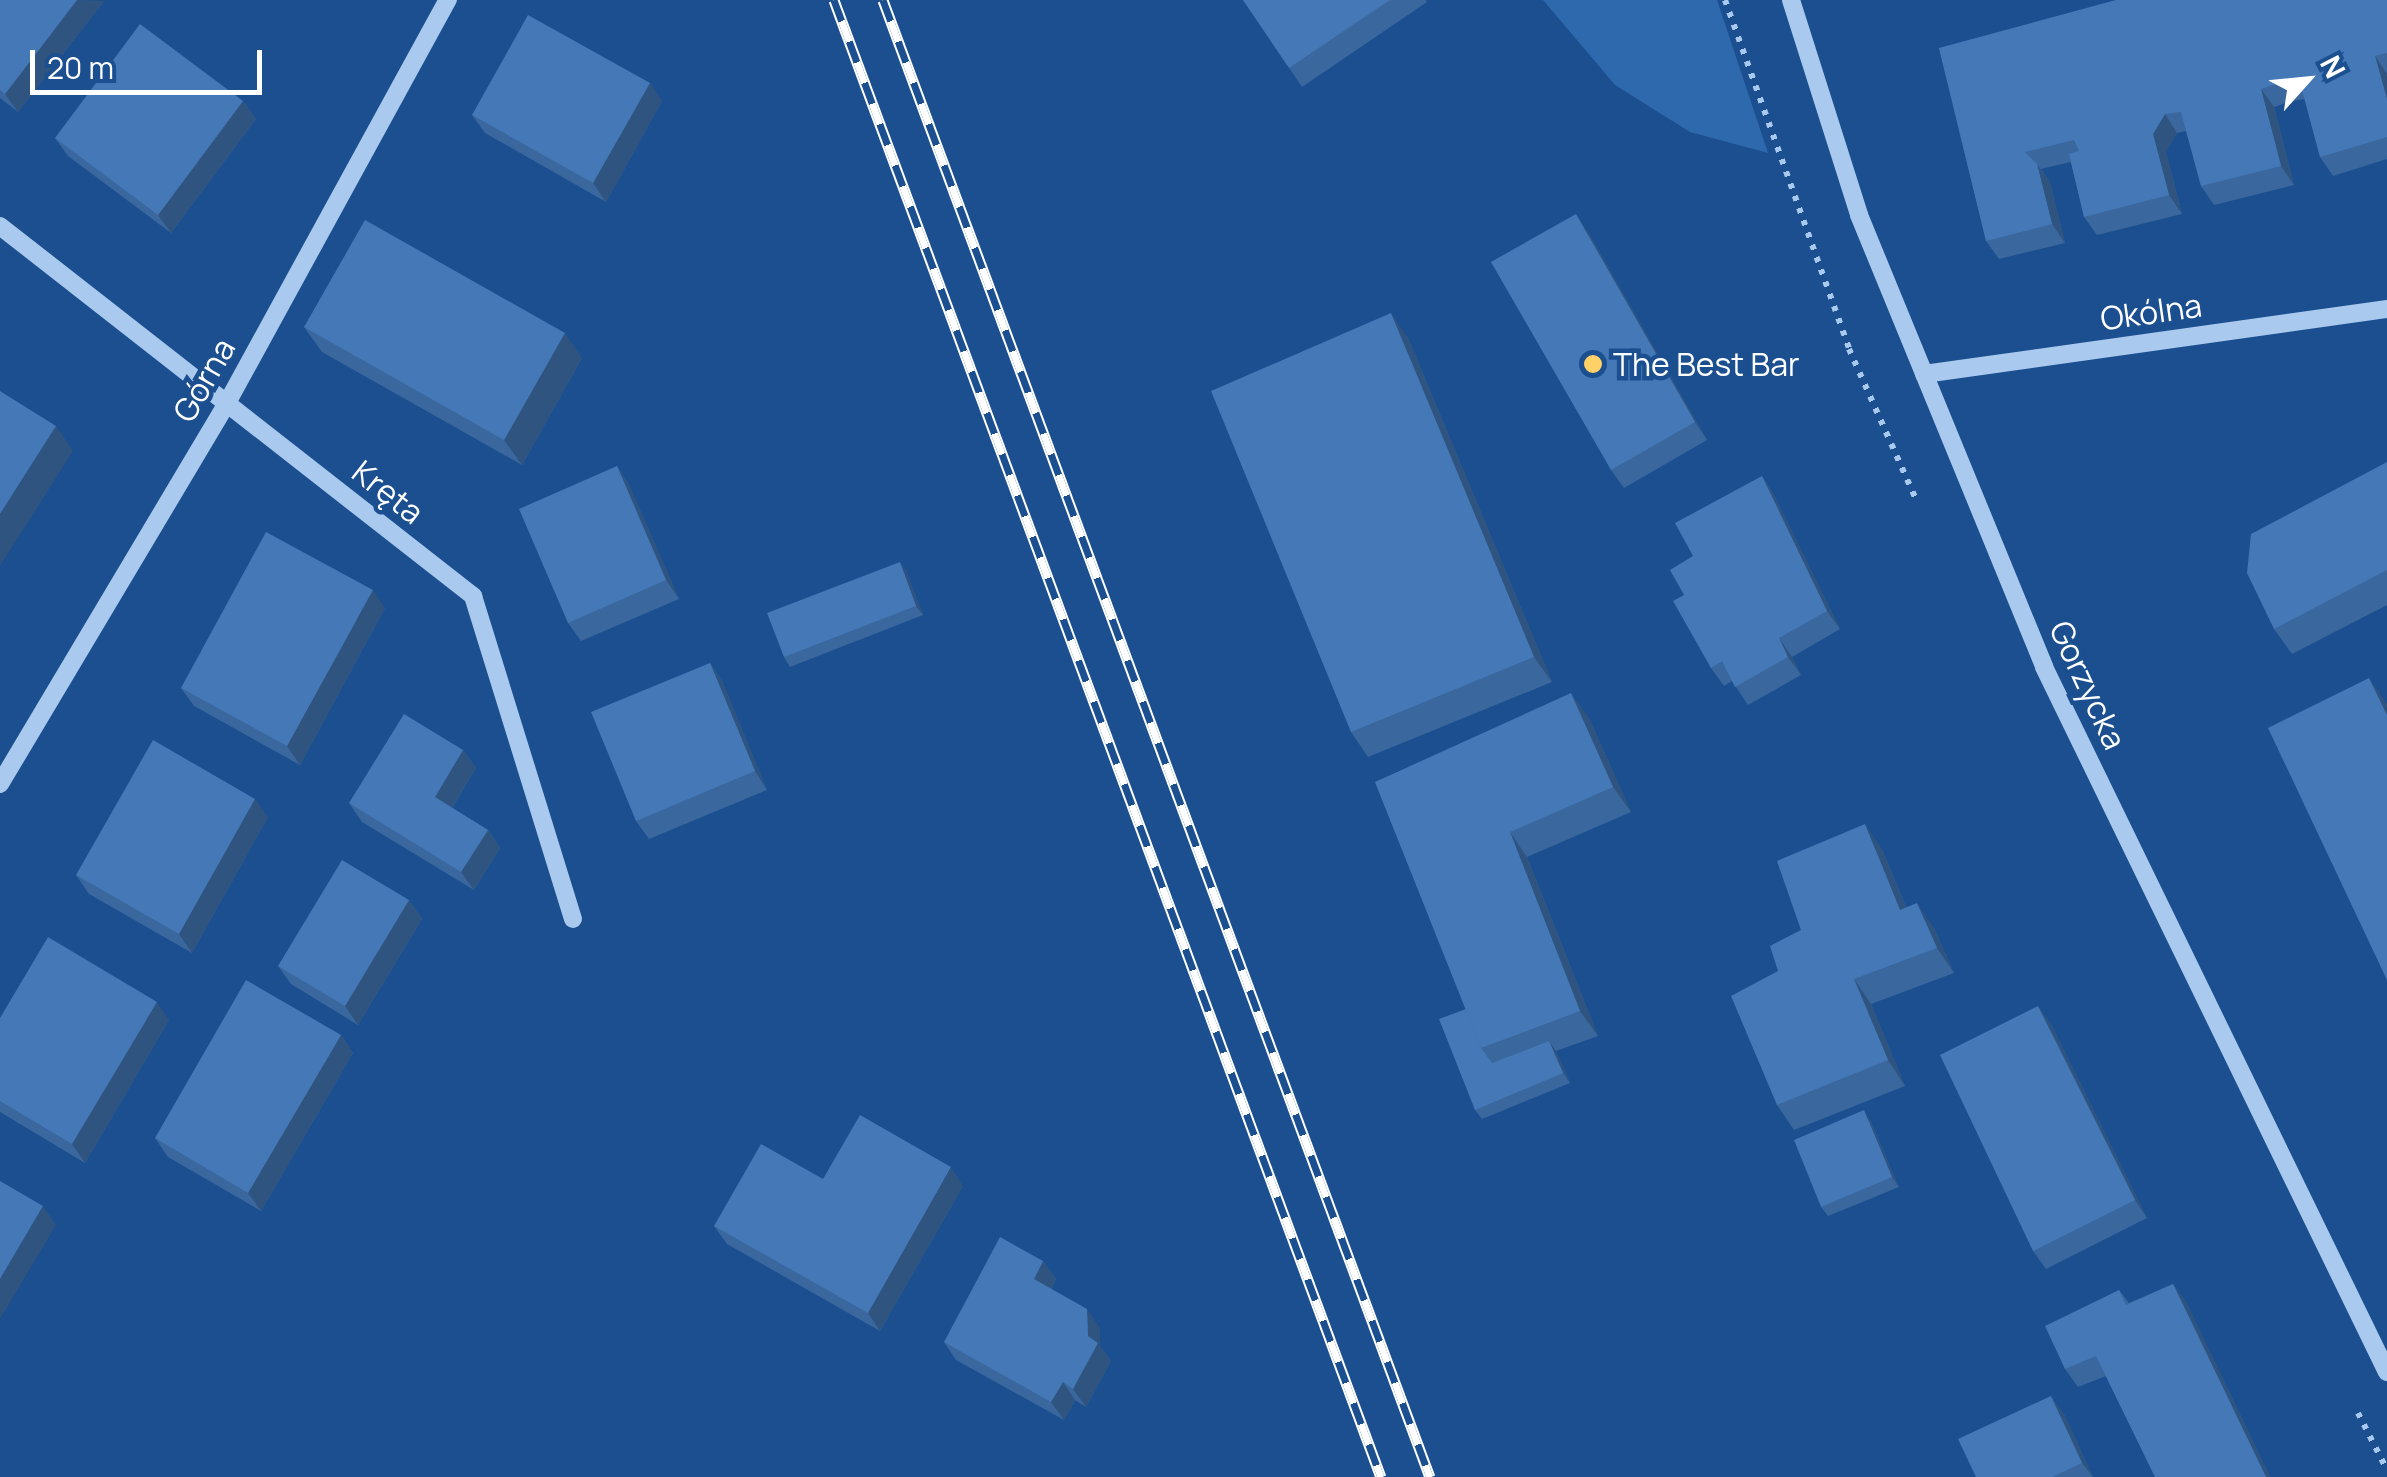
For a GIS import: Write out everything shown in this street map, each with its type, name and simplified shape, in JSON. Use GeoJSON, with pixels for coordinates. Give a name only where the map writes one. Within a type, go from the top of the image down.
{"type":"FeatureCollection","features":[{"type":"Feature","properties":{"kind":"street","name":"Górna"},"geometry":{"type":"LineString","coordinates":[[0,784],[227,403],[448,0]]}},
{"type":"Feature","properties":{"kind":"street","name":"Gorzycka"},"geometry":{"type":"LineString","coordinates":[[1792,0],[1859,215],[2044,667],[2386,1367]]}},
{"type":"Feature","properties":{"kind":"street","name":"Kręta"},"geometry":{"type":"LineString","coordinates":[[0,226],[472,596],[573,919]]}},
{"type":"Feature","properties":{"kind":"street","name":"Okólna"},"geometry":{"type":"LineString","coordinates":[[1924,374],[2387,310]]}},
{"type":"Feature","properties":{"kind":"shaded area"},"geometry":{"type":"Polygon","coordinates":[[[1543,0],[1717,0],[1768,153],[1690,132],[1615,85],[1543,0]]]}},
{"type":"Feature","properties":{"kind":"building"},"geometry":{"type":"Polygon","coordinates":[[[0,0],[77,0],[5,94],[0,90],[0,0]]]}},
{"type":"Feature","properties":{"kind":"building"},"geometry":{"type":"Polygon","coordinates":[[[1243,0],[1390,0],[1289,68],[1243,0]]]}},
{"type":"Feature","properties":{"kind":"building"},"geometry":{"type":"Polygon","coordinates":[[[2116,0],[2387,0],[2387,53],[2375,56],[2387,99],[2387,137],[2320,157],[2299,79],[2279,83],[2261,89],[2281,166],[2201,186],[2181,112],[2165,114],[2153,134],[2169,195],[2084,217],[2069,154],[2079,151],[2074,140],[2025,152],[2037,164],[2052,224],[1986,241],[1939,48],[2116,0]]]}},
{"type":"Feature","properties":{"kind":"building"},"geometry":{"type":"Polygon","coordinates":[[[528,15],[650,83],[593,183],[472,115],[528,15]]]}},
{"type":"Feature","properties":{"kind":"building"},"geometry":{"type":"Polygon","coordinates":[[[140,24],[243,101],[158,215],[55,138],[140,24]]]}},
{"type":"Feature","properties":{"kind":"building"},"geometry":{"type":"Polygon","coordinates":[[[1576,214],[1695,422],[1611,470],[1491,262],[1576,214]]]}},
{"type":"Feature","properties":{"kind":"building"},"geometry":{"type":"Polygon","coordinates":[[[365,220],[565,333],[504,440],[304,327],[365,220]]]}},
{"type":"Feature","properties":{"kind":"building"},"geometry":{"type":"Polygon","coordinates":[[[1391,313],[1534,657],[1351,732],[1211,391],[1391,313]]]}},
{"type":"Feature","properties":{"kind":"building"},"geometry":{"type":"Polygon","coordinates":[[[0,391],[56,426],[0,514],[0,391]]]}},
{"type":"Feature","properties":{"kind":"building"},"geometry":{"type":"Polygon","coordinates":[[[2387,462],[2387,570],[2274,629],[2247,573],[2251,534],[2387,462]]]}},
{"type":"Feature","properties":{"kind":"building"},"geometry":{"type":"Polygon","coordinates":[[[617,466],[666,580],[568,623],[519,509],[617,466]]]}},
{"type":"Feature","properties":{"kind":"building"},"geometry":{"type":"Polygon","coordinates":[[[1762,476],[1827,611],[1779,638],[1788,657],[1735,687],[1722,661],[1711,668],[1673,601],[1684,595],[1670,570],[1693,556],[1675,523],[1762,476]]]}},
{"type":"Feature","properties":{"kind":"building"},"geometry":{"type":"Polygon","coordinates":[[[266,532],[373,590],[287,746],[181,688],[266,532]]]}},
{"type":"Feature","properties":{"kind":"building"},"geometry":{"type":"Polygon","coordinates":[[[900,562],[916,606],[784,657],[767,613],[900,562]]]}},
{"type":"Feature","properties":{"kind":"building"},"geometry":{"type":"Polygon","coordinates":[[[710,663],[755,771],[636,821],[591,712],[710,663]]]}},
{"type":"Feature","properties":{"kind":"building"},"geometry":{"type":"Polygon","coordinates":[[[2369,678],[2387,715],[2387,980],[2268,728],[2369,678]]]}},
{"type":"Feature","properties":{"kind":"building"},"geometry":{"type":"Polygon","coordinates":[[[1571,693],[1613,787],[1510,832],[1580,1011],[1481,1048],[1375,782],[1571,693]]]}},
{"type":"Feature","properties":{"kind":"building"},"geometry":{"type":"Polygon","coordinates":[[[404,714],[463,750],[435,797],[488,830],[461,872],[349,803],[404,714]]]}},
{"type":"Feature","properties":{"kind":"building"},"geometry":{"type":"Polygon","coordinates":[[[153,740],[255,799],[179,934],[76,875],[153,740]]]}},
{"type":"Feature","properties":{"kind":"building"},"geometry":{"type":"Polygon","coordinates":[[[1865,824],[1900,910],[1917,903],[1937,948],[1854,979],[1888,1060],[1777,1105],[1731,996],[1778,971],[1770,946],[1801,930],[1777,861],[1865,824]]]}},
{"type":"Feature","properties":{"kind":"building"},"geometry":{"type":"Polygon","coordinates":[[[342,860],[409,900],[345,1006],[278,966],[342,860]]]}},
{"type":"Feature","properties":{"kind":"building"},"geometry":{"type":"Polygon","coordinates":[[[48,937],[157,1002],[72,1144],[0,1101],[0,1018],[48,937]]]}},
{"type":"Feature","properties":{"kind":"building"},"geometry":{"type":"Polygon","coordinates":[[[246,980],[341,1035],[248,1193],[155,1138],[246,980]]]}},
{"type":"Feature","properties":{"kind":"building"},"geometry":{"type":"Polygon","coordinates":[[[2038,1006],[2135,1200],[2033,1251],[1940,1055],[2038,1006]]]}},
{"type":"Feature","properties":{"kind":"building"},"geometry":{"type":"Polygon","coordinates":[[[1466,1009],[1481,1048],[1492,1063],[1549,1041],[1563,1073],[1475,1110],[1439,1019],[1466,1009]]]}},
{"type":"Feature","properties":{"kind":"building"},"geometry":{"type":"Polygon","coordinates":[[[1864,1110],[1892,1177],[1821,1207],[1794,1140],[1864,1110]]]}},
{"type":"Feature","properties":{"kind":"building"},"geometry":{"type":"Polygon","coordinates":[[[860,1115],[951,1167],[868,1313],[714,1226],[761,1144],[823,1179],[860,1115]]]}},
{"type":"Feature","properties":{"kind":"building"},"geometry":{"type":"Polygon","coordinates":[[[0,1181],[43,1206],[0,1279],[0,1181]]]}},
{"type":"Feature","properties":{"kind":"building"},"geometry":{"type":"Polygon","coordinates":[[[1000,1237],[1043,1261],[1034,1279],[1087,1309],[1088,1336],[1098,1343],[1073,1389],[1063,1382],[1051,1402],[944,1342],[1000,1237]]]}},
{"type":"Feature","properties":{"kind":"building"},"geometry":{"type":"Polygon","coordinates":[[[2173,1284],[2266,1477],[2155,1477],[2096,1356],[2065,1369],[2045,1326],[2119,1290],[2126,1305],[2173,1284]]]}},
{"type":"Feature","properties":{"kind":"building"},"geometry":{"type":"Polygon","coordinates":[[[2051,1396],[2082,1463],[2052,1477],[1976,1477],[1958,1439],[2051,1396]]]}},
{"type":"Feature","properties":{"kind":"railway"},"geometry":{"type":"LineString","coordinates":[[834,0],[1381,1477]]}},
{"type":"Feature","properties":{"kind":"railway"},"geometry":{"type":"LineString","coordinates":[[883,0],[1430,1477]]}},
{"type":"Feature","properties":{"kind":"place","name":"The Best Bar"},"geometry":{"type":"Point","coordinates":[1593,364]}}]}
